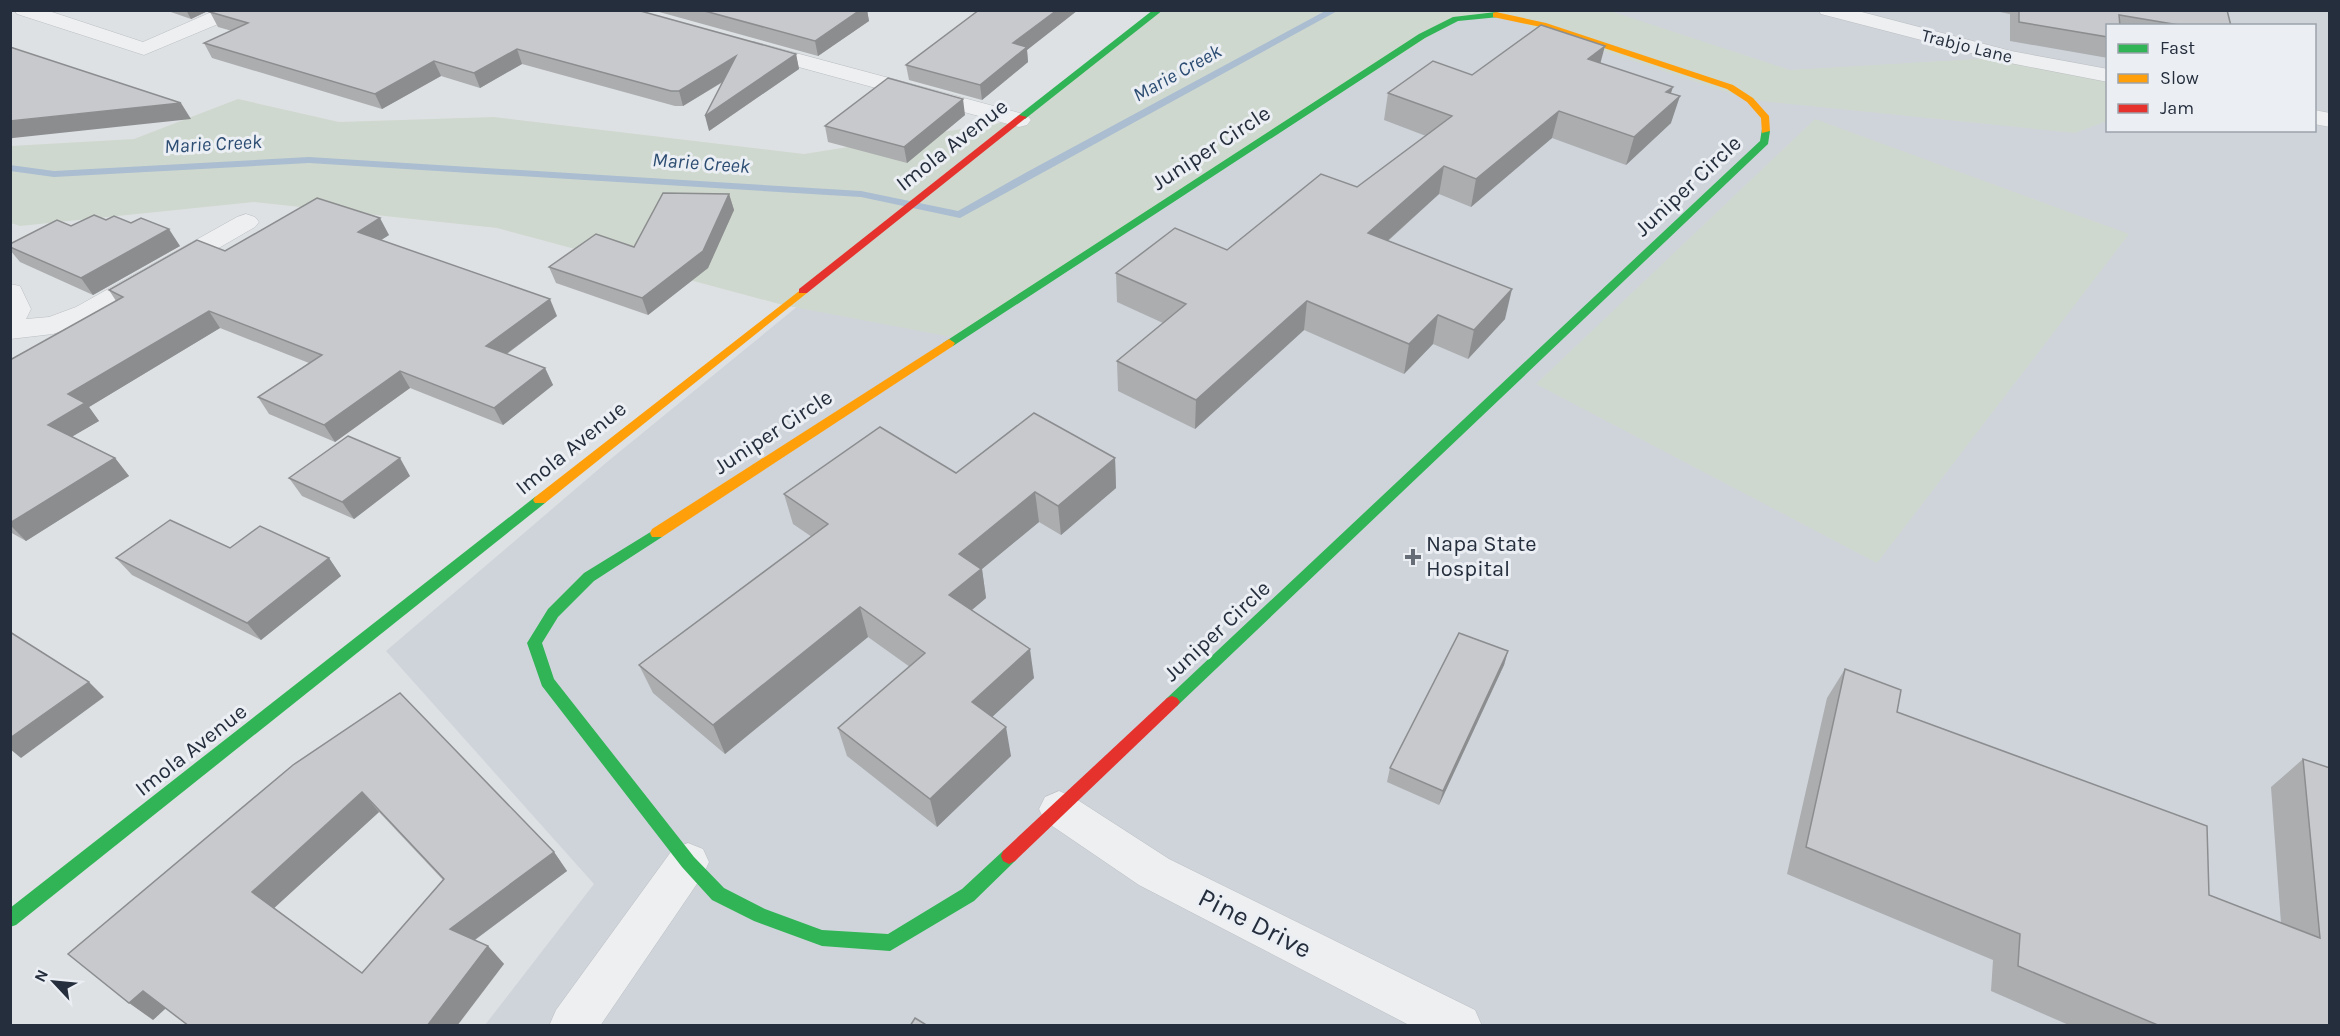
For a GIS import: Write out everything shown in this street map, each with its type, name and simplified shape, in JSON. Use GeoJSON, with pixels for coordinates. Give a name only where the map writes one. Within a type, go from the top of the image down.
{"type":"FeatureCollection","features":[{"type":"Feature","properties":{"kind":"street"},"geometry":{"type":"LineString","coordinates":[[24,10],[144,49],[235,10]]}},
{"type":"Feature","properties":{"kind":"street","name":"Imola Avenue"},"geometry":{"type":"LineString","coordinates":[[13,912],[366,639],[874,233],[1159,10]]}},
{"type":"Feature","properties":{"kind":"street","name":"Trabjo Lane"},"geometry":{"type":"LineString","coordinates":[[1828,10],[2010,57],[2106,76]]}},
{"type":"Feature","properties":{"kind":"street","name":"Juniper Circle"},"geometry":{"type":"LineString","coordinates":[[1496,15],[1543,25],[1730,87],[1750,100],[1766,118],[1765,142],[968,895],[890,943],[822,938],[760,915],[718,894],[688,862],[547,682],[534,643],[553,613],[589,577],[1412,43],[1456,19],[1496,15]]}},
{"type":"Feature","properties":{"kind":"street"},"geometry":{"type":"LineString","coordinates":[[737,43],[1018,120]]}},
{"type":"Feature","properties":{"kind":"street"},"geometry":{"type":"LineString","coordinates":[[10,330],[53,325],[86,313],[246,222]]}},
{"type":"Feature","properties":{"kind":"street"},"geometry":{"type":"LineString","coordinates":[[10,292],[17,309],[10,324]]}},
{"type":"Feature","properties":{"kind":"street","name":"Pine Drive"},"geometry":{"type":"LineString","coordinates":[[1059,809],[1154,872],[1459,1026]]}},
{"type":"Feature","properties":{"kind":"street"},"geometry":{"type":"LineString","coordinates":[[572,1026],[688,862]]}},
{"type":"Feature","properties":{"kind":"shaded area","name":"Napa State Hospital"},"geometry":{"type":"Polygon","coordinates":[[[1159,11],[2329,11],[2329,1025],[485,1025],[594,884],[386,651],[607,462],[1159,11]]]}},
{"type":"Feature","properties":{"kind":"shaded area"},"geometry":{"type":"Polygon","coordinates":[[[1159,11],[1610,11],[1790,70],[2010,57],[2106,76],[2106,121],[2075,133],[1750,100],[1496,15],[1456,19],[957,338],[783,305],[497,228],[254,202],[20,226],[11,223],[11,146],[134,139],[238,99],[339,122],[494,117],[804,154],[1018,120],[1159,11]]]}},
{"type":"Feature","properties":{"kind":"shaded area"},"geometry":{"type":"Polygon","coordinates":[[[1815,119],[2129,234],[1877,563],[1536,384],[1815,119]]]}},
{"type":"Feature","properties":{"kind":"building"},"geometry":{"type":"Polygon","coordinates":[[[214,10],[637,10],[796,54],[705,116],[736,56],[679,91],[671,91],[517,49],[474,73],[434,61],[375,94],[204,43],[248,23],[210,12],[214,10]]]}},
{"type":"Feature","properties":{"kind":"building"},"geometry":{"type":"Polygon","coordinates":[[[701,10],[860,10],[815,41],[701,10]]]}},
{"type":"Feature","properties":{"kind":"building"},"geometry":{"type":"Polygon","coordinates":[[[979,10],[1057,10],[1013,43],[1027,47],[980,85],[906,65],[979,10]]]}},
{"type":"Feature","properties":{"kind":"building"},"geometry":{"type":"Polygon","coordinates":[[[2019,10],[2227,10],[2230,24],[2173,24],[2119,15],[2120,24],[2106,24],[2106,37],[2019,22],[2019,10]]]}},
{"type":"Feature","properties":{"kind":"building"},"geometry":{"type":"Polygon","coordinates":[[[1541,25],[1605,46],[1588,59],[1673,87],[1666,92],[1680,96],[1634,137],[1559,111],[1476,179],[1444,166],[1368,233],[1512,289],[1474,330],[1438,315],[1409,344],[1307,301],[1196,400],[1117,361],[1186,304],[1116,273],[1175,228],[1227,250],[1321,174],[1357,187],[1452,116],[1388,93],[1433,61],[1472,75],[1541,25]]]}},
{"type":"Feature","properties":{"kind":"building"},"geometry":{"type":"Polygon","coordinates":[[[10,47],[181,103],[10,121],[10,47]]]}},
{"type":"Feature","properties":{"kind":"building"},"geometry":{"type":"Polygon","coordinates":[[[888,78],[963,99],[904,147],[825,126],[888,78]]]}},
{"type":"Feature","properties":{"kind":"building"},"geometry":{"type":"Polygon","coordinates":[[[663,193],[729,194],[703,251],[642,298],[549,267],[596,234],[634,247],[663,193]]]}},
{"type":"Feature","properties":{"kind":"building"},"geometry":{"type":"Polygon","coordinates":[[[317,198],[380,218],[358,232],[550,299],[486,346],[545,368],[494,408],[400,371],[324,425],[258,397],[322,355],[209,311],[68,394],[85,403],[48,425],[115,458],[10,523],[10,360],[123,297],[109,290],[197,240],[225,251],[317,198]]]}},
{"type":"Feature","properties":{"kind":"building"},"geometry":{"type":"Polygon","coordinates":[[[94,215],[106,220],[114,216],[131,223],[141,218],[169,229],[81,278],[10,247],[10,244],[57,220],[71,226],[94,215]]]}},
{"type":"Feature","properties":{"kind":"building"},"geometry":{"type":"Polygon","coordinates":[[[1034,413],[1115,458],[1058,506],[1035,492],[959,554],[981,569],[949,595],[1030,649],[972,702],[1006,727],[930,799],[838,728],[925,653],[860,607],[713,725],[639,665],[828,524],[784,494],[880,427],[956,473],[1034,413]]]}},
{"type":"Feature","properties":{"kind":"building"},"geometry":{"type":"Polygon","coordinates":[[[348,436],[400,458],[342,502],[289,478],[348,436]]]}},
{"type":"Feature","properties":{"kind":"building"},"geometry":{"type":"Polygon","coordinates":[[[170,520],[230,548],[260,526],[329,558],[247,623],[116,558],[170,520]]]}},
{"type":"Feature","properties":{"kind":"building"},"geometry":{"type":"Polygon","coordinates":[[[10,632],[89,682],[10,738],[10,632]]]}},
{"type":"Feature","properties":{"kind":"building"},"geometry":{"type":"Polygon","coordinates":[[[1459,633],[1508,651],[1443,791],[1390,768],[1459,633]]]}},
{"type":"Feature","properties":{"kind":"building"},"geometry":{"type":"Polygon","coordinates":[[[1845,669],[1901,690],[1897,712],[2207,826],[2209,895],[2320,938],[2303,759],[2330,768],[2330,1026],[2160,1026],[2018,966],[2020,934],[1806,847],[1845,669]]]}},
{"type":"Feature","properties":{"kind":"building"},"geometry":{"type":"Polygon","coordinates":[[[400,693],[554,852],[450,929],[488,946],[427,1026],[189,1026],[143,991],[129,1003],[68,954],[293,765],[400,693]],[[362,792],[252,892],[362,973],[444,879],[362,792]]]}},
{"type":"Feature","properties":{"kind":"building"},"geometry":{"type":"Polygon","coordinates":[[[915,1018],[928,1026],[910,1026],[915,1018]]]}},
{"type":"Feature","properties":{"kind":"waterway","name":"Marie Creek"},"geometry":{"type":"LineString","coordinates":[[10,168],[54,174],[309,160],[861,194],[960,215],[1031,174],[1335,10]]}},
{"type":"Feature","properties":{"kind":"traffic: fast"},"geometry":{"type":"LineString","coordinates":[[1022,117],[1159,10]]}},
{"type":"Feature","properties":{"kind":"traffic: fast"},"geometry":{"type":"LineString","coordinates":[[949,343],[1422,36],[1456,19],[1496,15]]}},
{"type":"Feature","properties":{"kind":"traffic: fast"},"geometry":{"type":"LineString","coordinates":[[1172,702],[1765,142],[1765,131]]}},
{"type":"Feature","properties":{"kind":"traffic: fast"},"geometry":{"type":"LineString","coordinates":[[10,919],[540,500]]}},
{"type":"Feature","properties":{"kind":"traffic: fast"},"geometry":{"type":"LineString","coordinates":[[657,533],[589,577],[553,613],[534,643],[547,682],[688,862],[718,894],[760,915],[822,938],[890,943],[968,895],[1009,856]]}},
{"type":"Feature","properties":{"kind":"traffic: slow"},"geometry":{"type":"LineString","coordinates":[[1496,15],[1543,25],[1730,87],[1750,100],[1766,118],[1765,131]]}},
{"type":"Feature","properties":{"kind":"traffic: slow"},"geometry":{"type":"LineString","coordinates":[[540,500],[803,291]]}},
{"type":"Feature","properties":{"kind":"traffic: slow"},"geometry":{"type":"LineString","coordinates":[[657,533],[949,343]]}},
{"type":"Feature","properties":{"kind":"traffic: jam"},"geometry":{"type":"LineString","coordinates":[[803,291],[1022,117]]}},
{"type":"Feature","properties":{"kind":"traffic: jam"},"geometry":{"type":"LineString","coordinates":[[1009,856],[1172,702]]}},
{"type":"Feature","properties":{"kind":"place","name":"Napa State Hospital"},"geometry":{"type":"Point","coordinates":[1413,557]}}]}
